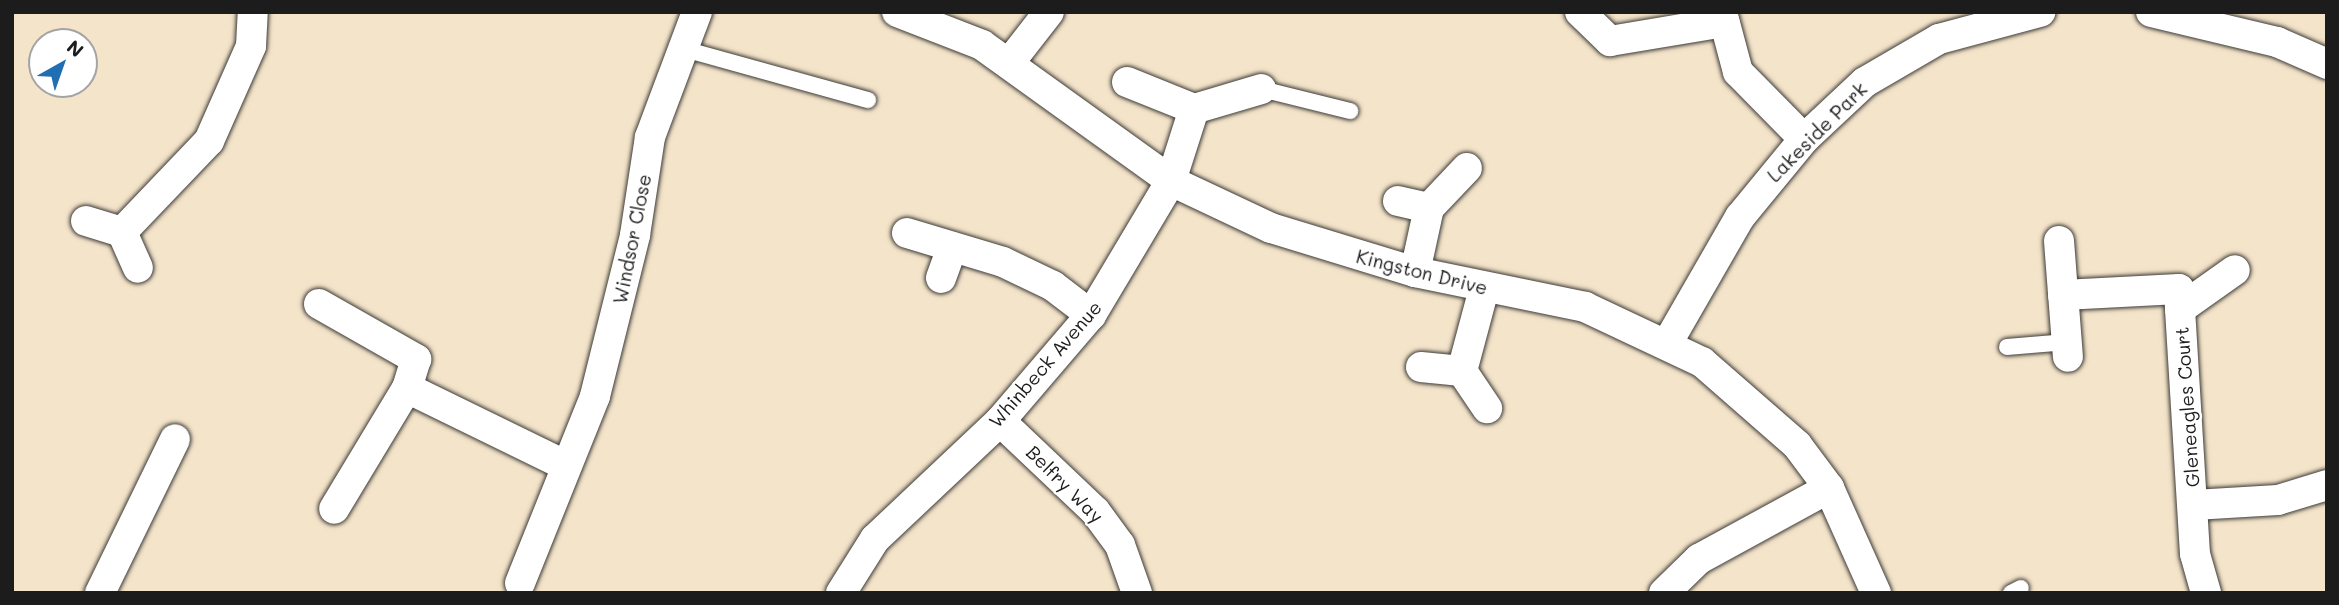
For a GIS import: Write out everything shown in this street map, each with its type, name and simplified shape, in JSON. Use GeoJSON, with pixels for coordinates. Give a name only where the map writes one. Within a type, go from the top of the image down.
{"type":"FeatureCollection","features":[{"type":"Feature","properties":{"kind":"street"},"geometry":{"type":"LineString","coordinates":[[122,232],[209,141],[251,46],[253,12]]}},
{"type":"Feature","properties":{"kind":"street","name":"Windsor Close"},"geometry":{"type":"LineString","coordinates":[[520,583],[565,465],[595,396],[635,235],[650,137],[697,12]]}},
{"type":"Feature","properties":{"kind":"street","name":"Kingston Drive"},"geometry":{"type":"LineString","coordinates":[[897,12],[1010,62],[1088,126],[1171,181],[1271,228],[1415,272],[1483,289],[1585,307],[1668,342],[1760,407],[1829,488],[1876,593]]}},
{"type":"Feature","properties":{"kind":"street"},"geometry":{"type":"LineString","coordinates":[[1010,62],[1049,12]]}},
{"type":"Feature","properties":{"kind":"street"},"geometry":{"type":"LineString","coordinates":[[1580,12],[1610,41],[1723,17],[1738,72],[1804,139]]}},
{"type":"Feature","properties":{"kind":"street","name":"Lakeside Park"},"geometry":{"type":"LineString","coordinates":[[1668,342],[1740,217],[1804,139],[1866,82],[1902,58],[1975,26],[2040,12]]}},
{"type":"Feature","properties":{"kind":"street"},"geometry":{"type":"LineString","coordinates":[[2151,12],[2277,42],[2327,64]]}},
{"type":"Feature","properties":{"kind":"street"},"geometry":{"type":"LineString","coordinates":[[1128,82],[1194,109],[1261,89]]}},
{"type":"Feature","properties":{"kind":"street","name":"Whinbeck Avenue"},"geometry":{"type":"LineString","coordinates":[[841,593],[875,539],[1000,421],[1091,315],[1171,181],[1194,109]]}},
{"type":"Feature","properties":{"kind":"street"},"geometry":{"type":"LineString","coordinates":[[1415,272],[1429,208],[1467,168]]}},
{"type":"Feature","properties":{"kind":"street"},"geometry":{"type":"LineString","coordinates":[[1398,201],[1429,208]]}},
{"type":"Feature","properties":{"kind":"street"},"geometry":{"type":"LineString","coordinates":[[86,221],[122,232],[138,268]]}},
{"type":"Feature","properties":{"kind":"street"},"geometry":{"type":"LineString","coordinates":[[907,233],[1016,268],[1091,315]]}},
{"type":"Feature","properties":{"kind":"street"},"geometry":{"type":"LineString","coordinates":[[2059,242],[2068,350]]}},
{"type":"Feature","properties":{"kind":"street"},"geometry":{"type":"LineString","coordinates":[[941,278],[952,247]]}},
{"type":"Feature","properties":{"kind":"street","name":"Gleneagles Court"},"geometry":{"type":"LineString","coordinates":[[2180,309],[2235,270]]}},
{"type":"Feature","properties":{"kind":"street"},"geometry":{"type":"LineString","coordinates":[[1462,372],[1483,289]]}},
{"type":"Feature","properties":{"kind":"street","name":"Gleneagles Court"},"geometry":{"type":"LineString","coordinates":[[2063,295],[2179,289],[2195,554],[2206,593]]}},
{"type":"Feature","properties":{"kind":"street"},"geometry":{"type":"LineString","coordinates":[[319,304],[416,359],[407,388],[334,509]]}},
{"type":"Feature","properties":{"kind":"street"},"geometry":{"type":"LineString","coordinates":[[1421,367],[1462,372],[1487,408]]}},
{"type":"Feature","properties":{"kind":"street"},"geometry":{"type":"LineString","coordinates":[[407,388],[565,465]]}},
{"type":"Feature","properties":{"kind":"street","name":"Belfry Way"},"geometry":{"type":"LineString","coordinates":[[1000,421],[1095,511],[1120,545],[1137,593]]}},
{"type":"Feature","properties":{"kind":"street"},"geometry":{"type":"LineString","coordinates":[[100,593],[175,439]]}},
{"type":"Feature","properties":{"kind":"street","name":"Gleneagles Court"},"geometry":{"type":"LineString","coordinates":[[2194,505],[2278,500],[2327,485]]}},
{"type":"Feature","properties":{"kind":"street"},"geometry":{"type":"LineString","coordinates":[[1664,593],[1699,559],[1829,488]]}},
{"type":"Feature","properties":{"kind":"lane"},"geometry":{"type":"LineString","coordinates":[[684,50],[868,100]]}},
{"type":"Feature","properties":{"kind":"lane"},"geometry":{"type":"LineString","coordinates":[[1261,89],[1350,111]]}},
{"type":"Feature","properties":{"kind":"lane"},"geometry":{"type":"LineString","coordinates":[[2007,347],[2068,350]]}}]}
